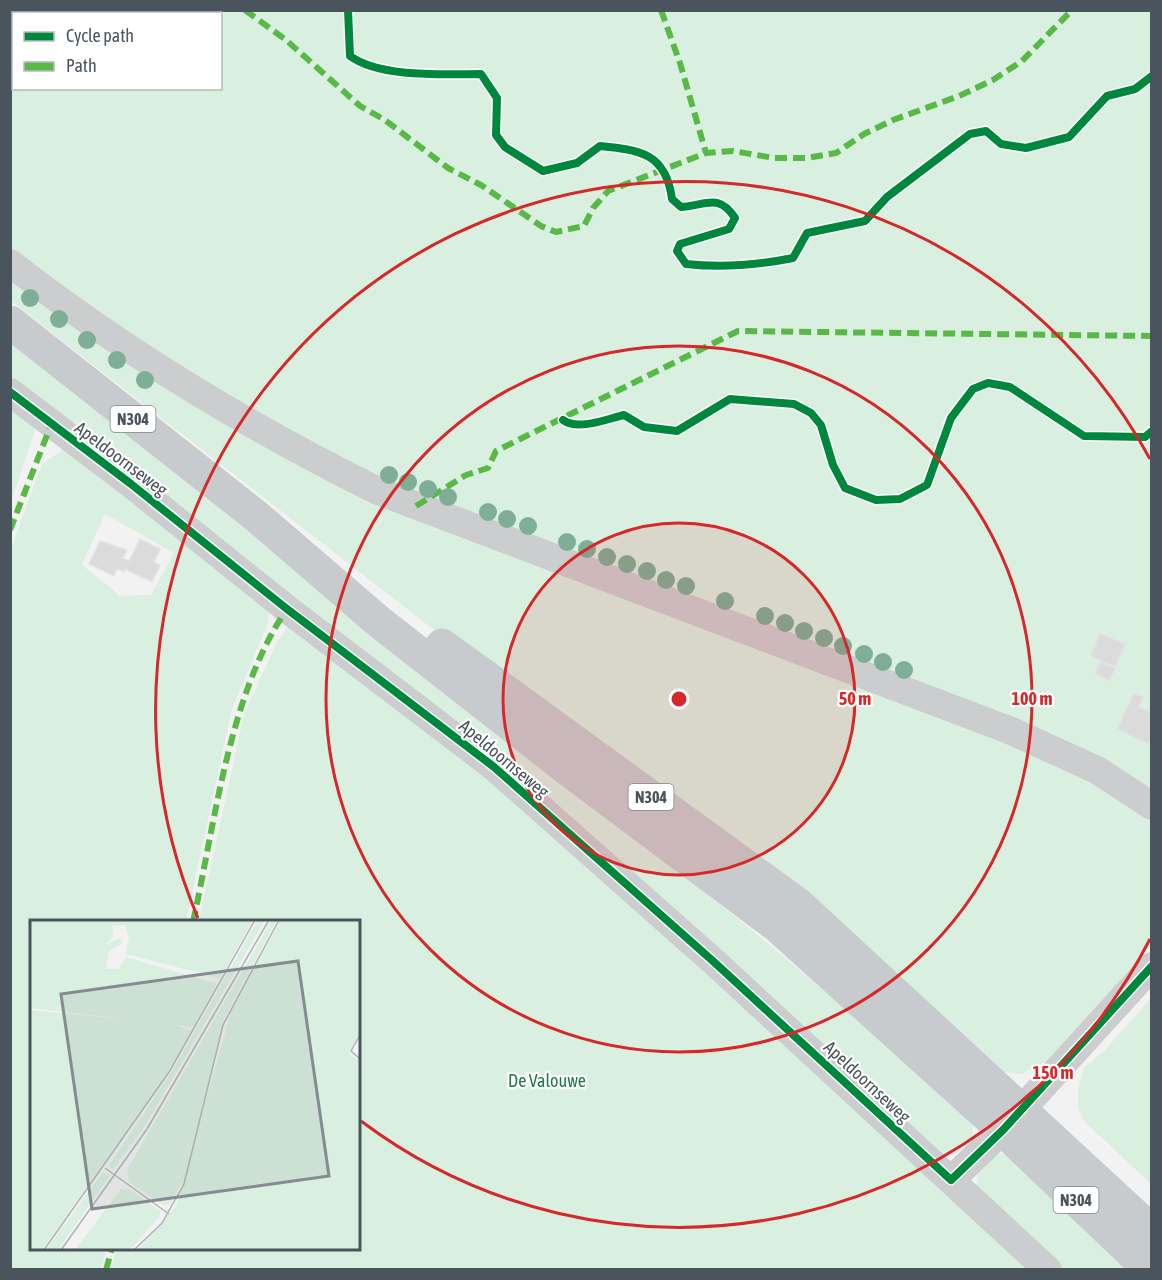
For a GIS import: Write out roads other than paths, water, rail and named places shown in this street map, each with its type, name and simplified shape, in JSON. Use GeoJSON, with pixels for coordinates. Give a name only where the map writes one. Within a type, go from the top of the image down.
{"type":"FeatureCollection","features":[{"type":"Feature","properties":{"kind":"main road","name":"N304"},"geometry":{"type":"LineString","coordinates":[[10,322],[256,516],[388,605],[798,904],[1012,1120],[1150,1269]]}},
{"type":"Feature","properties":{"kind":"main road","name":"N304"},"geometry":{"type":"LineString","coordinates":[[1012,1120],[1152,1231]]}},
{"type":"Feature","properties":{"kind":"street"},"geometry":{"type":"LineString","coordinates":[[10,263],[204,397],[287,446],[378,491],[1009,730],[1097,770],[1152,806]]}},
{"type":"Feature","properties":{"kind":"street","name":"Apeldoornseweg"},"geometry":{"type":"LineString","coordinates":[[10,392],[494,767],[714,962],[1048,1269]]}},
{"type":"Feature","properties":{"kind":"street"},"geometry":{"type":"LineString","coordinates":[[951,1180],[1012,1120],[1152,966]]}},
{"type":"Feature","properties":{"kind":"park label","name":"De Valouwe"},"geometry":{"type":"Point","coordinates":[547,1081]}}]}
